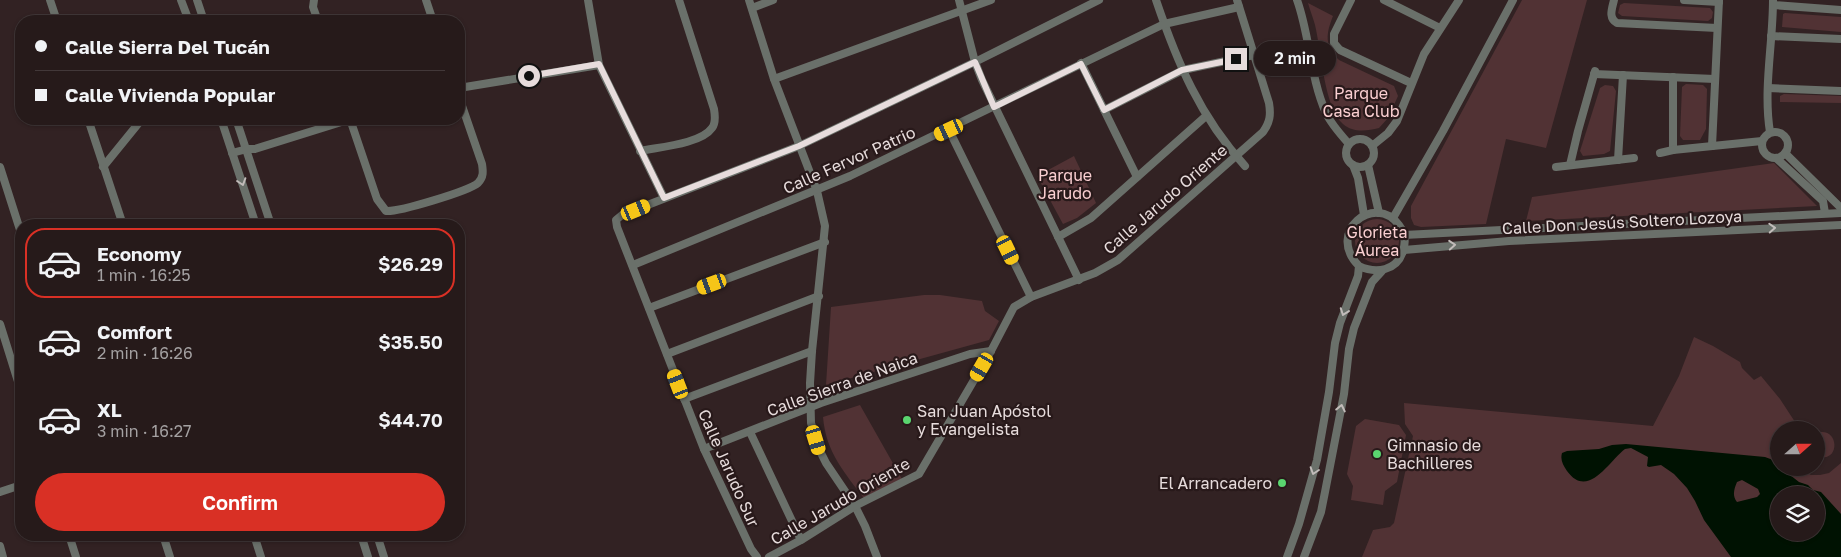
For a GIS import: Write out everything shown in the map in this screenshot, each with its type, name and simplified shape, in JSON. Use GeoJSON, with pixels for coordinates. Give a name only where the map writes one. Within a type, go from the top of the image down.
{"type":"FeatureCollection","features":[{"type":"Feature","properties":{"kind":"street"},"geometry":{"type":"LineString","coordinates":[[50,0],[55,15]]}},
{"type":"Feature","properties":{"kind":"street"},"geometry":{"type":"LineString","coordinates":[[197,0],[202,15]]}},
{"type":"Feature","properties":{"kind":"street"},"geometry":{"type":"LineString","coordinates":[[314,0],[313,7],[316,15]]}},
{"type":"Feature","properties":{"kind":"street"},"geometry":{"type":"LineString","coordinates":[[426,0],[431,15]]}},
{"type":"Feature","properties":{"kind":"street"},"geometry":{"type":"LineString","coordinates":[[588,0],[599,64],[664,198],[799,146],[1099,0]]}},
{"type":"Feature","properties":{"kind":"street"},"geometry":{"type":"LineString","coordinates":[[640,151],[684,143],[707,134],[713,127],[714,109],[679,0]]}},
{"type":"Feature","properties":{"kind":"street"},"geometry":{"type":"LineString","coordinates":[[773,0],[750,4],[774,79],[817,191],[825,226],[825,242],[812,351],[810,407],[812,423],[820,451],[826,463],[855,506],[879,556]]}},
{"type":"Feature","properties":{"kind":"street"},"geometry":{"type":"LineString","coordinates":[[959,0],[975,62],[994,107],[1079,280]]}},
{"type":"Feature","properties":{"kind":"street"},"geometry":{"type":"LineString","coordinates":[[774,79],[990,0]]}},
{"type":"Feature","properties":{"kind":"street"},"geometry":{"type":"LineString","coordinates":[[1156,0],[1182,70],[1206,116],[1245,166]]}},
{"type":"Feature","properties":{"kind":"street"},"geometry":{"type":"LineString","coordinates":[[1297,0],[1326,114],[1349,144]]}},
{"type":"Feature","properties":{"kind":"street"},"geometry":{"type":"LineString","coordinates":[[1352,0],[1334,34],[1334,43],[1340,50],[1411,83]]}},
{"type":"Feature","properties":{"kind":"street"},"geometry":{"type":"LineString","coordinates":[[1384,0],[1440,28]]}},
{"type":"Feature","properties":{"kind":"street"},"geometry":{"type":"LineString","coordinates":[[1372,146],[1388,133],[1397,121],[1424,54],[1460,0]]}},
{"type":"Feature","properties":{"kind":"street"},"geometry":{"type":"LineString","coordinates":[[1393,218],[1448,122],[1513,0]]}},
{"type":"Feature","properties":{"kind":"street"},"geometry":{"type":"LineString","coordinates":[[1614,0],[1612,18],[1617,23],[1717,28]]}},
{"type":"Feature","properties":{"kind":"street"},"geometry":{"type":"LineString","coordinates":[[1684,0],[1719,1],[1712,146]]}},
{"type":"Feature","properties":{"kind":"street"},"geometry":{"type":"LineString","coordinates":[[184,1],[187,15]]}},
{"type":"Feature","properties":{"kind":"street"},"geometry":{"type":"LineString","coordinates":[[1104,110],[1182,70],[1254,55],[1238,3]]}},
{"type":"Feature","properties":{"kind":"street","name":"Calle Fervor Patrio"},"geometry":{"type":"LineString","coordinates":[[633,265],[817,191],[949,130],[1164,24],[1238,3]]}},
{"type":"Feature","properties":{"kind":"street"},"geometry":{"type":"LineString","coordinates":[[1770,132],[1768,88],[1773,3],[1841,10]]}},
{"type":"Feature","properties":{"kind":"street"},"geometry":{"type":"LineString","coordinates":[[1771,36],[1841,39]]}},
{"type":"Feature","properties":{"kind":"street","name":"Calle Jarudo Oriente"},"geometry":{"type":"LineString","coordinates":[[769,557],[801,540],[855,506],[919,474],[991,351],[1014,307],[1031,298],[1079,280],[1118,260],[1263,132],[1270,117],[1269,103],[1254,55]]}},
{"type":"Feature","properties":{"kind":"street"},"geometry":{"type":"LineString","coordinates":[[465,87],[599,64]]}},
{"type":"Feature","properties":{"kind":"street"},"geometry":{"type":"LineString","coordinates":[[1081,64],[1137,177]]}},
{"type":"Feature","properties":{"kind":"street"},"geometry":{"type":"LineString","coordinates":[[1570,165],[1595,71],[1624,76],[1714,79]]}},
{"type":"Feature","properties":{"kind":"street"},"geometry":{"type":"LineString","coordinates":[[1618,160],[1624,76]]}},
{"type":"Feature","properties":{"kind":"street"},"geometry":{"type":"LineString","coordinates":[[1673,78],[1673,150]]}},
{"type":"Feature","properties":{"kind":"street"},"geometry":{"type":"LineString","coordinates":[[1768,88],[1841,90]]}},
{"type":"Feature","properties":{"kind":"street"},"geometry":{"type":"LineString","coordinates":[[353,125],[377,199],[386,211],[401,210],[477,184],[483,173],[482,164],[465,114]]}},
{"type":"Feature","properties":{"kind":"street"},"geometry":{"type":"LineString","coordinates":[[1058,237],[1091,218],[1206,116]]}},
{"type":"Feature","properties":{"kind":"street"},"geometry":{"type":"LineString","coordinates":[[90,125],[121,219]]}},
{"type":"Feature","properties":{"kind":"street"},"geometry":{"type":"LineString","coordinates":[[103,167],[137,125]]}},
{"type":"Feature","properties":{"kind":"street"},"geometry":{"type":"LineString","coordinates":[[223,125],[254,219]]}},
{"type":"Feature","properties":{"kind":"street"},"geometry":{"type":"LineString","coordinates":[[238,125],[269,219]]}},
{"type":"Feature","properties":{"kind":"street"},"geometry":{"type":"LineString","coordinates":[[232,153],[255,149],[332,125]]}},
{"type":"Feature","properties":{"kind":"street"},"geometry":{"type":"LineString","coordinates":[[949,130],[1031,298]]}},
{"type":"Feature","properties":{"kind":"street"},"geometry":{"type":"LineString","coordinates":[[1776,158],[1785,153],[1788,145],[1786,137],[1779,132],[1770,132],[1762,141],[1762,150],[1815,187],[1823,201],[1825,213]]}},
{"type":"Feature","properties":{"kind":"street"},"geometry":{"type":"LineString","coordinates":[[1353,165],[1360,167],[1368,165],[1374,156],[1372,146],[1368,141],[1354,140],[1349,144],[1346,156],[1353,165],[1358,178],[1364,215]]}},
{"type":"Feature","properties":{"kind":"street"},"geometry":{"type":"LineString","coordinates":[[1660,153],[1762,141]]}},
{"type":"Feature","properties":{"kind":"street"},"geometry":{"type":"LineString","coordinates":[[1785,153],[1815,187],[1840,211],[1839,225]]}},
{"type":"Feature","properties":{"kind":"street"},"geometry":{"type":"LineString","coordinates":[[1556,167],[1634,158]]}},
{"type":"Feature","properties":{"kind":"street"},"geometry":{"type":"LineString","coordinates":[[1368,165],[1379,213]]}},
{"type":"Feature","properties":{"kind":"street"},"geometry":{"type":"LineString","coordinates":[[0,167],[16,219]]}},
{"type":"Feature","properties":{"kind":"street"},"geometry":{"type":"LineString","coordinates":[[0,197],[8,194]]}},
{"type":"Feature","properties":{"kind":"street"},"geometry":{"type":"LineString","coordinates":[[1362,197],[1374,195]]}},
{"type":"Feature","properties":{"kind":"street","name":"Calle Jarudo Sur"},"geometry":{"type":"LineString","coordinates":[[664,198],[622,215],[616,220],[617,227],[704,449],[751,549],[758,557]]}},
{"type":"Feature","properties":{"kind":"street","name":"Calle Don Jesús Soltero Lozoya"},"geometry":{"type":"LineString","coordinates":[[1404,234],[1840,211]]}},
{"type":"Feature","properties":{"kind":"street"},"geometry":{"type":"LineString","coordinates":[[1379,213],[1393,218],[1404,234],[1404,250],[1396,264],[1374,271],[1359,266],[1353,260],[1347,243],[1351,226],[1364,215],[1379,213]]}},
{"type":"Feature","properties":{"kind":"street","name":"Calle Don Jesús Soltero Lozoya"},"geometry":{"type":"LineString","coordinates":[[1404,250],[1509,241],[1839,225]]}},
{"type":"Feature","properties":{"kind":"street"},"geometry":{"type":"LineString","coordinates":[[649,308],[825,242]]}},
{"type":"Feature","properties":{"kind":"street"},"geometry":{"type":"LineString","coordinates":[[1287,557],[1300,524],[1317,460],[1329,392],[1335,343],[1340,323],[1358,276],[1359,266]]}},
{"type":"Feature","properties":{"kind":"street"},"geometry":{"type":"LineString","coordinates":[[1304,557],[1321,512],[1326,492],[1354,328],[1372,282],[1382,270]]}},
{"type":"Feature","properties":{"kind":"street"},"geometry":{"type":"LineString","coordinates":[[666,354],[819,296]]}},
{"type":"Feature","properties":{"kind":"street"},"geometry":{"type":"LineString","coordinates":[[0,324],[15,372]]}},
{"type":"Feature","properties":{"kind":"street"},"geometry":{"type":"LineString","coordinates":[[684,399],[812,351]]}},
{"type":"Feature","properties":{"kind":"street","name":"Calle Sierra de Naica"},"geometry":{"type":"LineString","coordinates":[[704,449],[810,407],[970,354],[991,351]]}},
{"type":"Feature","properties":{"kind":"street"},"geometry":{"type":"LineString","coordinates":[[750,432],[801,540]]}},
{"type":"Feature","properties":{"kind":"street"},"geometry":{"type":"LineString","coordinates":[[0,492],[15,487]]}},
{"type":"Feature","properties":{"kind":"street"},"geometry":{"type":"LineString","coordinates":[[71,541],[76,557]]}},
{"type":"Feature","properties":{"kind":"street"},"geometry":{"type":"LineString","coordinates":[[164,541],[170,557]]}},
{"type":"Feature","properties":{"kind":"street"},"geometry":{"type":"LineString","coordinates":[[256,541],[261,557]]}},
{"type":"Feature","properties":{"kind":"street"},"geometry":{"type":"LineString","coordinates":[[363,541],[368,557]]}},
{"type":"Feature","properties":{"kind":"street"},"geometry":{"type":"LineString","coordinates":[[379,541],[384,557]]}},
{"type":"Feature","properties":{"kind":"street"},"geometry":{"type":"LineString","coordinates":[[0,546],[4,557]]}},
{"type":"Feature","properties":{"kind":"green space"},"geometry":{"type":"Polygon","coordinates":[[[1522,0],[1587,0],[1546,148],[1506,139],[1486,224],[1421,227],[1414,225],[1411,218],[1411,206],[1522,0]]]}},
{"type":"Feature","properties":{"kind":"green space","name":"Parque Casa Club"},"geometry":{"type":"Polygon","coordinates":[[[1308,3],[1333,16],[1328,39],[1334,55],[1339,60],[1394,86],[1398,96],[1388,118],[1379,128],[1351,129],[1343,124],[1337,116],[1327,92],[1315,25],[1308,3]]]}},
{"type":"Feature","properties":{"kind":"green space"},"geometry":{"type":"Polygon","coordinates":[[[1624,3],[1710,8],[1713,12],[1712,18],[1708,21],[1622,16],[1618,13],[1620,5],[1624,3]]]}},
{"type":"Feature","properties":{"kind":"green space"},"geometry":{"type":"Polygon","coordinates":[[[1783,14],[1841,17],[1841,32],[1782,27],[1783,14]]]}},
{"type":"Feature","properties":{"kind":"green space"},"geometry":{"type":"Polygon","coordinates":[[[1686,84],[1703,85],[1707,89],[1706,129],[1700,140],[1683,140],[1680,136],[1682,87],[1686,84]]]}},
{"type":"Feature","properties":{"kind":"green space"},"geometry":{"type":"Polygon","coordinates":[[[1605,85],[1613,86],[1616,91],[1610,151],[1604,154],[1583,156],[1580,151],[1600,88],[1605,85]]]}},
{"type":"Feature","properties":{"kind":"green space"},"geometry":{"type":"Polygon","coordinates":[[[1784,94],[1841,96],[1841,103],[1780,102],[1780,96],[1784,94]]]}},
{"type":"Feature","properties":{"kind":"green space","name":"Parque Jarudo"},"geometry":{"type":"Polygon","coordinates":[[[1074,156],[1096,203],[1077,218],[1063,224],[1037,176],[1074,156]]]}},
{"type":"Feature","properties":{"kind":"green space"},"geometry":{"type":"Polygon","coordinates":[[[1774,163],[1817,206],[1526,221],[1532,197],[1774,163]]]}},
{"type":"Feature","properties":{"kind":"green space","name":"Glorieta Áurea"},"geometry":{"type":"Polygon","coordinates":[[[1377,219],[1389,223],[1395,229],[1399,241],[1395,253],[1389,259],[1377,263],[1365,259],[1359,253],[1355,241],[1359,229],[1365,223],[1377,219]]]}},
{"type":"Feature","properties":{"kind":"green space"},"geometry":{"type":"Polygon","coordinates":[[[924,295],[940,295],[982,301],[985,311],[999,321],[989,340],[826,385],[831,307],[924,295]]]}},
{"type":"Feature","properties":{"kind":"green space"},"geometry":{"type":"Polygon","coordinates":[[[1694,337],[1740,362],[1742,368],[1754,380],[1761,376],[1780,399],[1794,421],[1770,421],[1770,476],[1825,476],[1825,474],[1829,473],[1841,463],[1841,557],[1362,557],[1373,530],[1390,527],[1394,523],[1413,436],[1405,424],[1404,403],[1653,426],[1679,376],[1694,337]]]}},
{"type":"Feature","properties":{"kind":"green space"},"geometry":{"type":"Polygon","coordinates":[[[860,405],[903,481],[866,501],[844,472],[832,452],[823,417],[860,405]]]}},
{"type":"Feature","properties":{"kind":"green space","name":"Gimnasio de Bachilleres"},"geometry":{"type":"Polygon","coordinates":[[[1365,419],[1399,425],[1406,435],[1397,482],[1385,491],[1383,505],[1351,500],[1353,486],[1347,474],[1356,426],[1365,419]]]}},
{"type":"Feature","properties":{"kind":"green space"},"geometry":{"type":"Polygon","coordinates":[[[1825,433],[1832,437],[1834,442],[1833,452],[1825,457],[1825,433]]]}},
{"type":"Feature","properties":{"kind":"shaded area"},"geometry":{"type":"Polygon","coordinates":[[[1626,444],[1770,459],[1770,476],[1791,476],[1809,486],[1770,486],[1770,541],[1825,541],[1825,496],[1841,514],[1841,557],[1731,557],[1704,520],[1687,488],[1674,474],[1661,465],[1647,466],[1648,457],[1631,448],[1625,449],[1598,475],[1590,480],[1583,481],[1575,479],[1562,462],[1562,453],[1567,451],[1599,449],[1612,445],[1626,444]],[[1742,480],[1737,482],[1734,497],[1737,502],[1757,497],[1760,494],[1758,489],[1742,480]]]}},
{"type":"Feature","properties":{"kind":"place","name":"San Juan Apóstol y Evangelista"},"geometry":{"type":"Point","coordinates":[907,420]}},
{"type":"Feature","properties":{"kind":"place","name":"Gimnasio de Bachilleres"},"geometry":{"type":"Point","coordinates":[1377,454]}},
{"type":"Feature","properties":{"kind":"place","name":"El Arrancadero"},"geometry":{"type":"Point","coordinates":[1282,483]}},
{"type":"Feature","properties":{"kind":"route"},"geometry":{"type":"LineString","coordinates":[[529,76],[599,64],[664,198],[799,146],[975,62],[994,107],[1081,64],[1104,110],[1182,70],[1236,59]]}}]}
